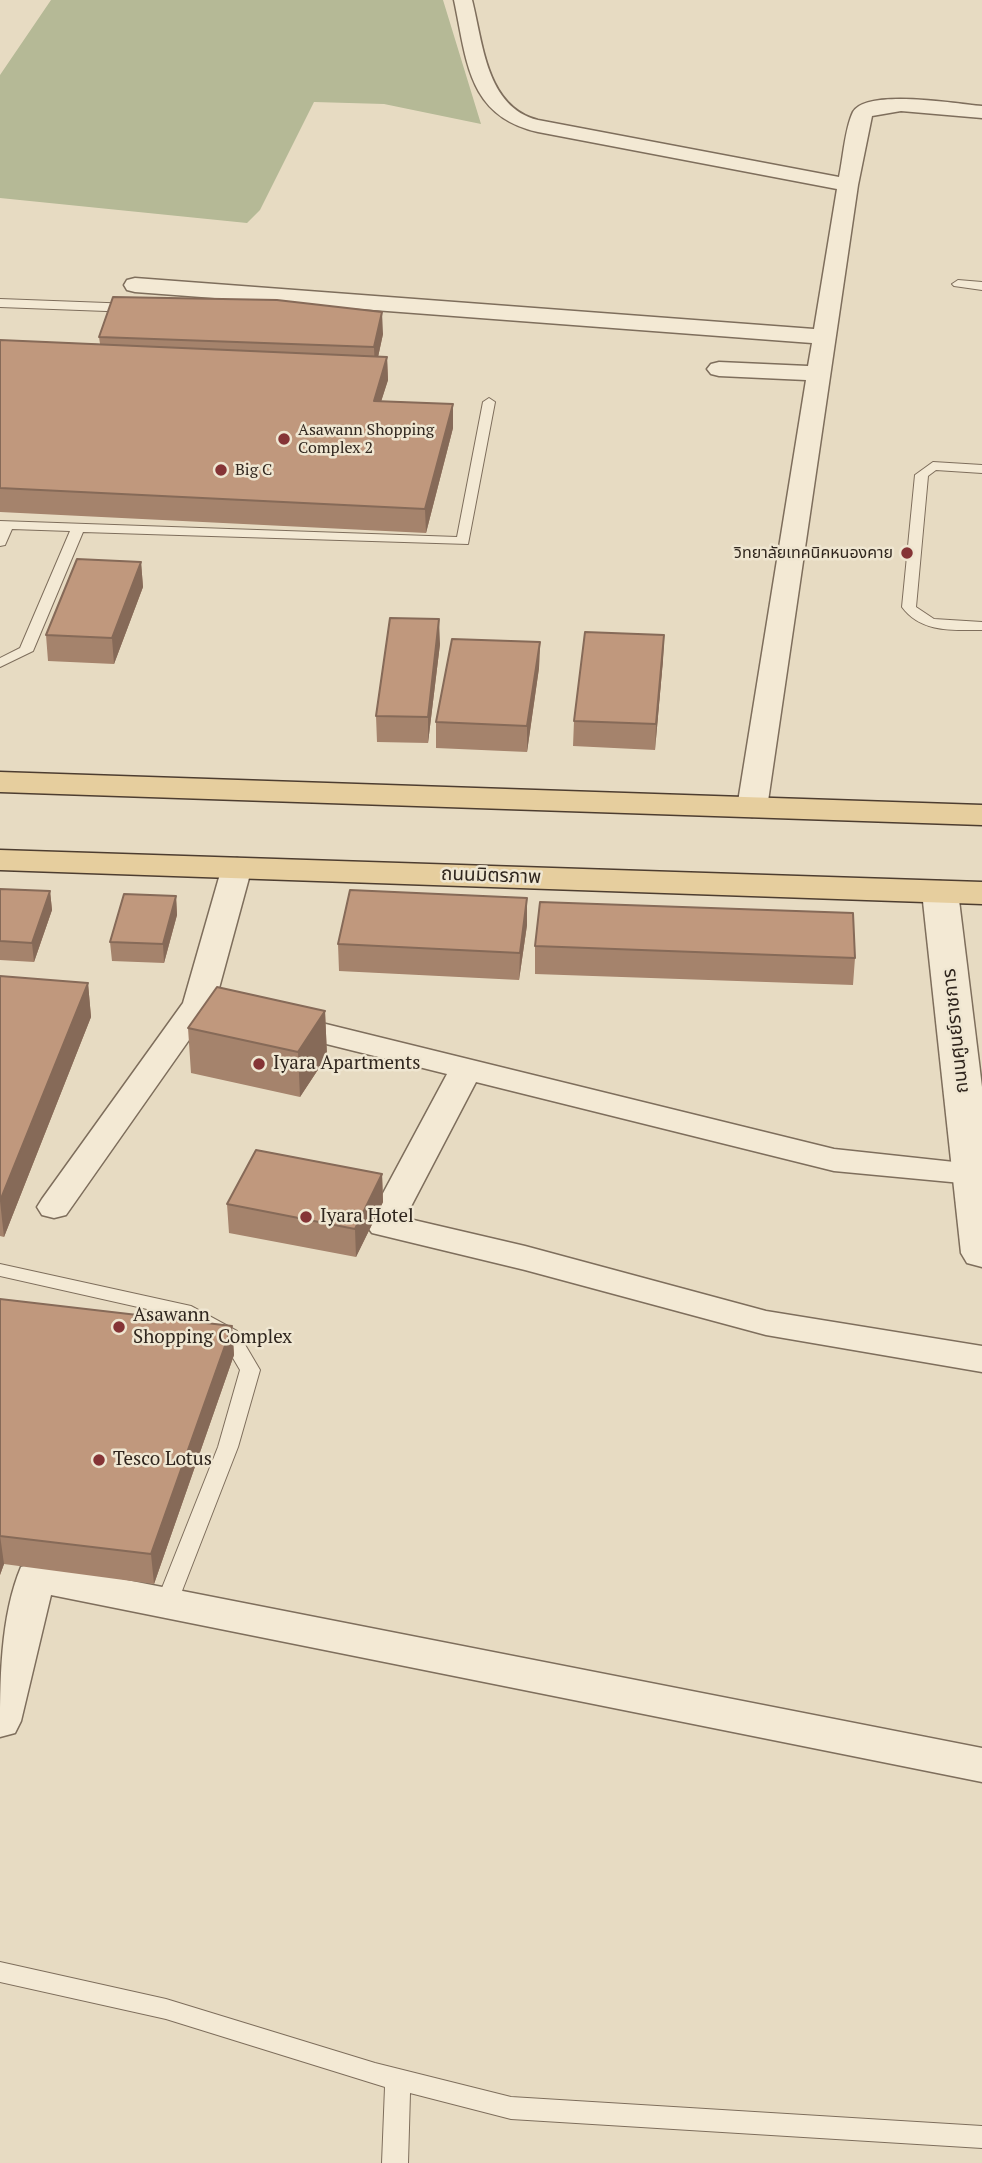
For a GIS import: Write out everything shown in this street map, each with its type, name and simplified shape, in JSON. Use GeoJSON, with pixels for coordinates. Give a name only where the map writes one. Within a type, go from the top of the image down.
{"type":"FeatureCollection","features":[{"type":"Feature","properties":{"kind":"main road"},"geometry":{"type":"LineString","coordinates":[[0,782],[982,815]]}},
{"type":"Feature","properties":{"kind":"main road","name":"ถนนมิตรภาพ"},"geometry":{"type":"LineString","coordinates":[[0,860],[982,893]]}},
{"type":"Feature","properties":{"kind":"street"},"geometry":{"type":"LineString","coordinates":[[463,0],[486,89],[498,106],[510,116],[556,130],[848,185]]}},
{"type":"Feature","properties":{"kind":"street"},"geometry":{"type":"LineString","coordinates":[[752,808],[848,185],[863,113],[868,108],[887,105],[982,112]]}},
{"type":"Feature","properties":{"kind":"street"},"geometry":{"type":"LineString","coordinates":[[135,285],[824,337]]}},
{"type":"Feature","properties":{"kind":"street"},"geometry":{"type":"LineString","coordinates":[[719,369],[818,374]]}},
{"type":"Feature","properties":{"kind":"street"},"geometry":{"type":"LineString","coordinates":[[54,1208],[225,1009],[237,867]]}},
{"type":"Feature","properties":{"kind":"street","name":"ถนนศูนย์ราชการ"},"geometry":{"type":"LineString","coordinates":[[940,892],[982,1253]]}},
{"type":"Feature","properties":{"kind":"street"},"geometry":{"type":"LineString","coordinates":[[225,1009],[834,1160],[972,1173]]}},
{"type":"Feature","properties":{"kind":"street"},"geometry":{"type":"LineString","coordinates":[[466,1069],[384,1225],[525,1258],[766,1323],[982,1359]]}},
{"type":"Feature","properties":{"kind":"street"},"geometry":{"type":"LineString","coordinates":[[0,1721],[36,1577],[982,1765]]}},
{"type":"Feature","properties":{"kind":"lane"},"geometry":{"type":"LineString","coordinates":[[958,284],[982,286]]}},
{"type":"Feature","properties":{"kind":"lane"},"geometry":{"type":"LineString","coordinates":[[0,303],[153,308]]}},
{"type":"Feature","properties":{"kind":"lane"},"geometry":{"type":"LineString","coordinates":[[0,542],[4,525],[463,541],[489,402]]}},
{"type":"Feature","properties":{"kind":"lane"},"geometry":{"type":"LineString","coordinates":[[982,469],[933,466],[922,475],[909,607],[921,620],[982,626]]}},
{"type":"Feature","properties":{"kind":"lane"},"geometry":{"type":"LineString","coordinates":[[0,663],[26,651],[78,528]]}},
{"type":"Feature","properties":{"kind":"lane"},"geometry":{"type":"LineString","coordinates":[[0,1270],[184,1311],[230,1336],[250,1370],[228,1447],[167,1603]]}},
{"type":"Feature","properties":{"kind":"lane"},"geometry":{"type":"LineString","coordinates":[[0,1972],[166,2009],[398,2079],[511,2108],[670,2120],[982,2137]]}},
{"type":"Feature","properties":{"kind":"lane"},"geometry":{"type":"LineString","coordinates":[[395,2163],[398,2079]]}},
{"type":"Feature","properties":{"kind":"green space"},"geometry":{"type":"Polygon","coordinates":[[[51,0],[443,0],[481,124],[384,104],[314,102],[260,210],[247,223],[0,198],[0,75],[51,0]]]}},
{"type":"Feature","properties":{"kind":"building"},"geometry":{"type":"Polygon","coordinates":[[[113,297],[277,300],[382,312],[374,347],[99,337],[113,297]]]}},
{"type":"Feature","properties":{"kind":"building","name":"Big C"},"geometry":{"type":"Polygon","coordinates":[[[0,340],[387,357],[374,401],[453,404],[425,509],[0,488],[0,340]]]}},
{"type":"Feature","properties":{"kind":"building"},"geometry":{"type":"Polygon","coordinates":[[[77,559],[141,562],[112,638],[46,635],[77,559]]]}},
{"type":"Feature","properties":{"kind":"building"},"geometry":{"type":"Polygon","coordinates":[[[390,618],[439,619],[428,717],[376,716],[390,618]]]}},
{"type":"Feature","properties":{"kind":"building"},"geometry":{"type":"Polygon","coordinates":[[[585,632],[664,635],[656,724],[574,721],[585,632]]]}},
{"type":"Feature","properties":{"kind":"building"},"geometry":{"type":"Polygon","coordinates":[[[452,639],[540,642],[527,726],[436,722],[452,639]]]}},
{"type":"Feature","properties":{"kind":"building"},"geometry":{"type":"Polygon","coordinates":[[[0,889],[50,891],[32,943],[0,941],[0,889]]]}},
{"type":"Feature","properties":{"kind":"building"},"geometry":{"type":"Polygon","coordinates":[[[350,890],[527,898],[520,953],[338,944],[350,890]]]}},
{"type":"Feature","properties":{"kind":"building"},"geometry":{"type":"Polygon","coordinates":[[[124,894],[176,896],[163,944],[110,942],[124,894]]]}},
{"type":"Feature","properties":{"kind":"building"},"geometry":{"type":"Polygon","coordinates":[[[540,902],[853,913],[855,958],[535,946],[540,902]]]}},
{"type":"Feature","properties":{"kind":"building"},"geometry":{"type":"Polygon","coordinates":[[[0,976],[88,983],[0,1201],[0,976]]]}},
{"type":"Feature","properties":{"kind":"building"},"geometry":{"type":"Polygon","coordinates":[[[217,987],[325,1011],[298,1052],[188,1028],[217,987]]]}},
{"type":"Feature","properties":{"kind":"building"},"geometry":{"type":"Polygon","coordinates":[[[256,1150],[382,1174],[355,1229],[227,1204],[256,1150]]]}},
{"type":"Feature","properties":{"kind":"building","name":"Tesco Lotus"},"geometry":{"type":"Polygon","coordinates":[[[0,1299],[232,1326],[151,1554],[0,1536],[0,1299]]]}},
{"type":"Feature","properties":{"kind":"place","name":"Asawann Shopping Complex 2"},"geometry":{"type":"Point","coordinates":[284,439]}},
{"type":"Feature","properties":{"kind":"place","name":"Big C"},"geometry":{"type":"Point","coordinates":[221,470]}},
{"type":"Feature","properties":{"kind":"place","name":"วิทยาลัยเทคนิคหนองคาย"},"geometry":{"type":"Point","coordinates":[907,553]}},
{"type":"Feature","properties":{"kind":"place","name":"Iyara Apartments"},"geometry":{"type":"Point","coordinates":[259,1064]}},
{"type":"Feature","properties":{"kind":"place","name":"Iyara Hotel"},"geometry":{"type":"Point","coordinates":[306,1217]}},
{"type":"Feature","properties":{"kind":"place","name":"Asawann Shopping Complex"},"geometry":{"type":"Point","coordinates":[119,1327]}},
{"type":"Feature","properties":{"kind":"place","name":"Tesco Lotus"},"geometry":{"type":"Point","coordinates":[99,1460]}}]}
